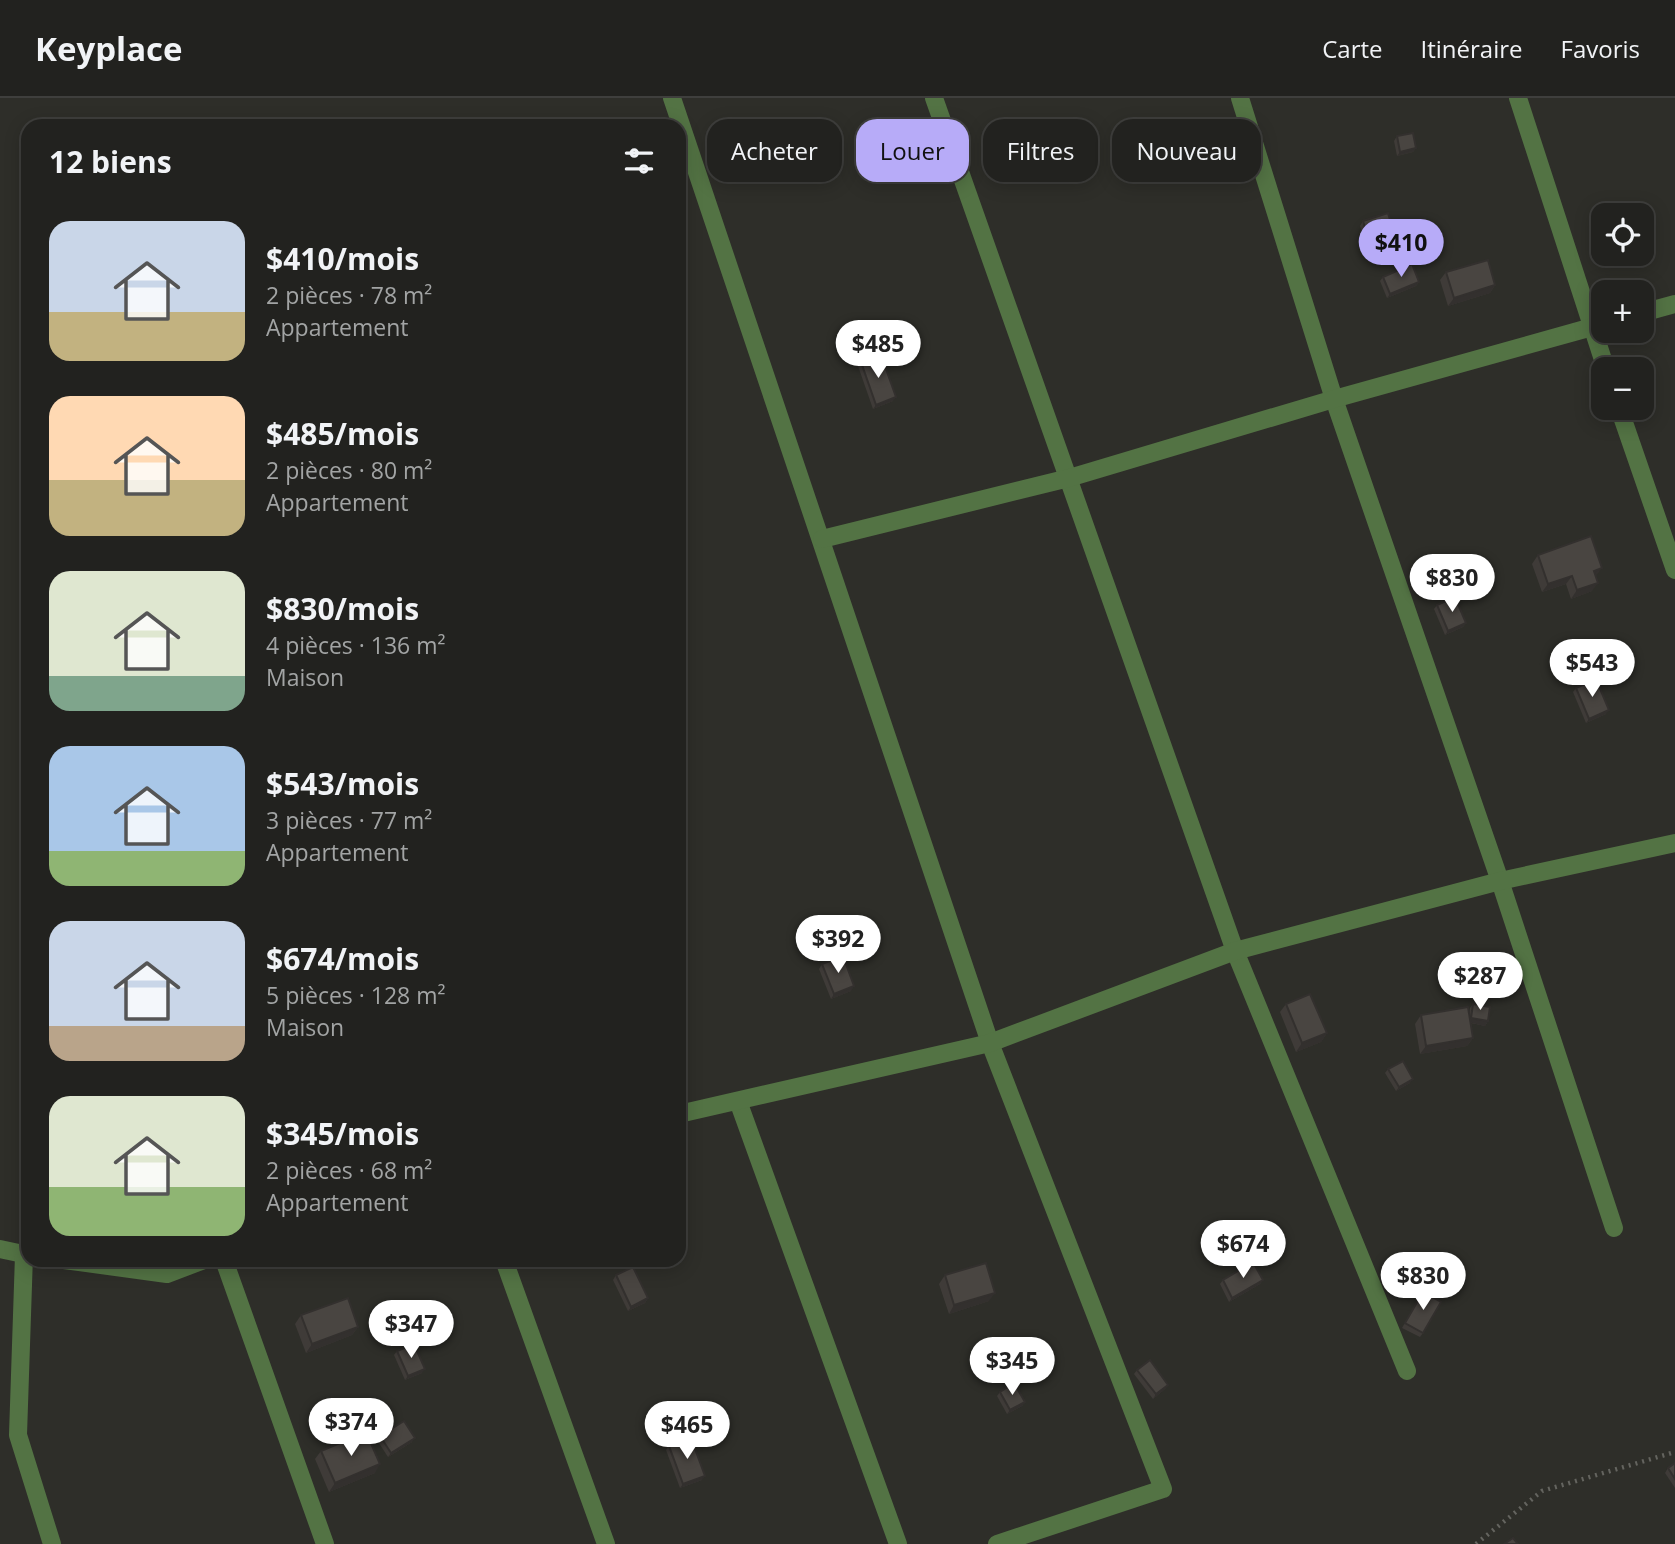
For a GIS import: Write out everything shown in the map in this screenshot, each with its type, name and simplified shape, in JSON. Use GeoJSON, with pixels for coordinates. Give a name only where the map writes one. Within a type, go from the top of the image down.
{"type":"FeatureCollection","features":[{"type":"Feature","properties":{"kind":"street"},"geometry":{"type":"LineString","coordinates":[[672,98],[679,119]]}},
{"type":"Feature","properties":{"kind":"street"},"geometry":{"type":"LineString","coordinates":[[934,98],[1235,951],[1407,1371]]}},
{"type":"Feature","properties":{"kind":"street"},"geometry":{"type":"LineString","coordinates":[[1241,98],[1334,399],[1500,881],[1614,1228]]}},
{"type":"Feature","properties":{"kind":"street"},"geometry":{"type":"LineString","coordinates":[[1518,98],[1591,309]]}},
{"type":"Feature","properties":{"kind":"street"},"geometry":{"type":"LineString","coordinates":[[686,139],[990,1043],[1163,1489],[997,1544]]}},
{"type":"Feature","properties":{"kind":"street"},"geometry":{"type":"LineString","coordinates":[[1654,310],[1675,304]]}},
{"type":"Feature","properties":{"kind":"street"},"geometry":{"type":"LineString","coordinates":[[822,539],[1069,478],[1334,399],[1591,328]]}},
{"type":"Feature","properties":{"kind":"street"},"geometry":{"type":"LineString","coordinates":[[1623,420],[1675,570]]}},
{"type":"Feature","properties":{"kind":"street"},"geometry":{"type":"LineString","coordinates":[[686,1112],[990,1043],[1235,951],[1500,881],[1675,843]]}},
{"type":"Feature","properties":{"kind":"street"},"geometry":{"type":"LineString","coordinates":[[738,1101],[898,1544]]}},
{"type":"Feature","properties":{"kind":"street"},"geometry":{"type":"LineString","coordinates":[[0,1249],[21,1254]]}},
{"type":"Feature","properties":{"kind":"street"},"geometry":{"type":"LineString","coordinates":[[25,1267],[18,1435],[52,1544]]}},
{"type":"Feature","properties":{"kind":"street"},"geometry":{"type":"LineString","coordinates":[[116,1267],[167,1274],[186,1267]]}},
{"type":"Feature","properties":{"kind":"street"},"geometry":{"type":"LineString","coordinates":[[226,1267],[325,1544]]}},
{"type":"Feature","properties":{"kind":"street"},"geometry":{"type":"LineString","coordinates":[[506,1267],[606,1544]]}},
{"type":"Feature","properties":{"kind":"path"},"geometry":{"type":"LineString","coordinates":[[1476,1544],[1542,1491],[1675,1452]]}},
{"type":"Feature","properties":{"kind":"building"},"geometry":{"type":"Polygon","coordinates":[[[1413,133],[1416,148],[1400,152],[1397,136],[1413,133]]]}},
{"type":"Feature","properties":{"kind":"building"},"geometry":{"type":"Polygon","coordinates":[[[1388,213],[1398,247],[1373,254],[1363,221],[1388,213]]]}},
{"type":"Feature","properties":{"kind":"building"},"geometry":{"type":"Polygon","coordinates":[[[1415,222],[1420,229],[1409,236],[1404,229],[1415,222]]]}},
{"type":"Feature","properties":{"kind":"building"},"geometry":{"type":"Polygon","coordinates":[[[1488,260],[1495,285],[1454,298],[1446,272],[1488,260]]]}},
{"type":"Feature","properties":{"kind":"building"},"geometry":{"type":"Polygon","coordinates":[[[1412,264],[1419,282],[1390,294],[1383,277],[1412,264]]]}},
{"type":"Feature","properties":{"kind":"building"},"geometry":{"type":"Polygon","coordinates":[[[881,355],[896,397],[876,405],[861,362],[881,355]]]}},
{"type":"Feature","properties":{"kind":"building"},"geometry":{"type":"Polygon","coordinates":[[[1591,536],[1602,568],[1594,571],[1598,583],[1577,590],[1572,576],[1548,584],[1538,555],[1591,536]]]}},
{"type":"Feature","properties":{"kind":"building"},"geometry":{"type":"Polygon","coordinates":[[[1455,597],[1466,623],[1448,631],[1437,605],[1455,597]]]}},
{"type":"Feature","properties":{"kind":"building"},"geometry":{"type":"Polygon","coordinates":[[[1596,679],[1609,710],[1589,719],[1576,688],[1596,679]]]}},
{"type":"Feature","properties":{"kind":"building"},"geometry":{"type":"Polygon","coordinates":[[[843,956],[854,986],[834,994],[822,964],[843,956]]]}},
{"type":"Feature","properties":{"kind":"building"},"geometry":{"type":"Polygon","coordinates":[[[1310,994],[1327,1033],[1302,1043],[1286,1004],[1310,994]]]}},
{"type":"Feature","properties":{"kind":"building"},"geometry":{"type":"Polygon","coordinates":[[[1473,1004],[1490,1007],[1488,1021],[1471,1018],[1473,1004]]]}},
{"type":"Feature","properties":{"kind":"building"},"geometry":{"type":"Polygon","coordinates":[[[1468,1007],[1473,1038],[1426,1046],[1421,1015],[1468,1007]]]}},
{"type":"Feature","properties":{"kind":"building"},"geometry":{"type":"Polygon","coordinates":[[[1403,1061],[1413,1079],[1399,1087],[1388,1069],[1403,1061]]]}},
{"type":"Feature","properties":{"kind":"building"},"geometry":{"type":"Polygon","coordinates":[[[1253,1262],[1263,1280],[1232,1298],[1223,1280],[1253,1262]]]}},
{"type":"Feature","properties":{"kind":"building"},"geometry":{"type":"Polygon","coordinates":[[[986,1263],[995,1293],[954,1305],[945,1275],[986,1263]]]}},
{"type":"Feature","properties":{"kind":"building"},"geometry":{"type":"Polygon","coordinates":[[[633,1267],[648,1298],[631,1307],[616,1275],[633,1267]]]}},
{"type":"Feature","properties":{"kind":"building"},"geometry":{"type":"Polygon","coordinates":[[[1423,1292],[1441,1302],[1423,1333],[1405,1323],[1423,1292]]]}},
{"type":"Feature","properties":{"kind":"building"},"geometry":{"type":"Polygon","coordinates":[[[348,1298],[358,1327],[312,1344],[301,1315],[348,1298]]]}},
{"type":"Feature","properties":{"kind":"building"},"geometry":{"type":"Polygon","coordinates":[[[414,1344],[425,1369],[408,1376],[397,1351],[414,1344]]]}},
{"type":"Feature","properties":{"kind":"building"},"geometry":{"type":"Polygon","coordinates":[[[1150,1360],[1168,1385],[1156,1394],[1137,1370],[1150,1360]]]}},
{"type":"Feature","properties":{"kind":"building"},"geometry":{"type":"Polygon","coordinates":[[[1014,1383],[1025,1402],[1010,1410],[1000,1392],[1014,1383]]]}},
{"type":"Feature","properties":{"kind":"building"},"geometry":{"type":"Polygon","coordinates":[[[404,1421],[415,1438],[391,1453],[380,1436],[404,1421]]]}},
{"type":"Feature","properties":{"kind":"building"},"geometry":{"type":"Polygon","coordinates":[[[366,1432],[380,1464],[335,1483],[321,1451],[366,1432]]]}},
{"type":"Feature","properties":{"kind":"building"},"geometry":{"type":"Polygon","coordinates":[[[691,1438],[705,1476],[683,1484],[669,1446],[691,1438]]]}},
{"type":"Feature","properties":{"kind":"building"},"geometry":{"type":"Polygon","coordinates":[[[1675,1463],[1675,1479],[1668,1468],[1675,1463]]]}},
{"type":"Feature","properties":{"kind":"building"},"geometry":{"type":"Polygon","coordinates":[[[1513,1538],[1518,1544],[1504,1544],[1513,1538]]]}}]}
